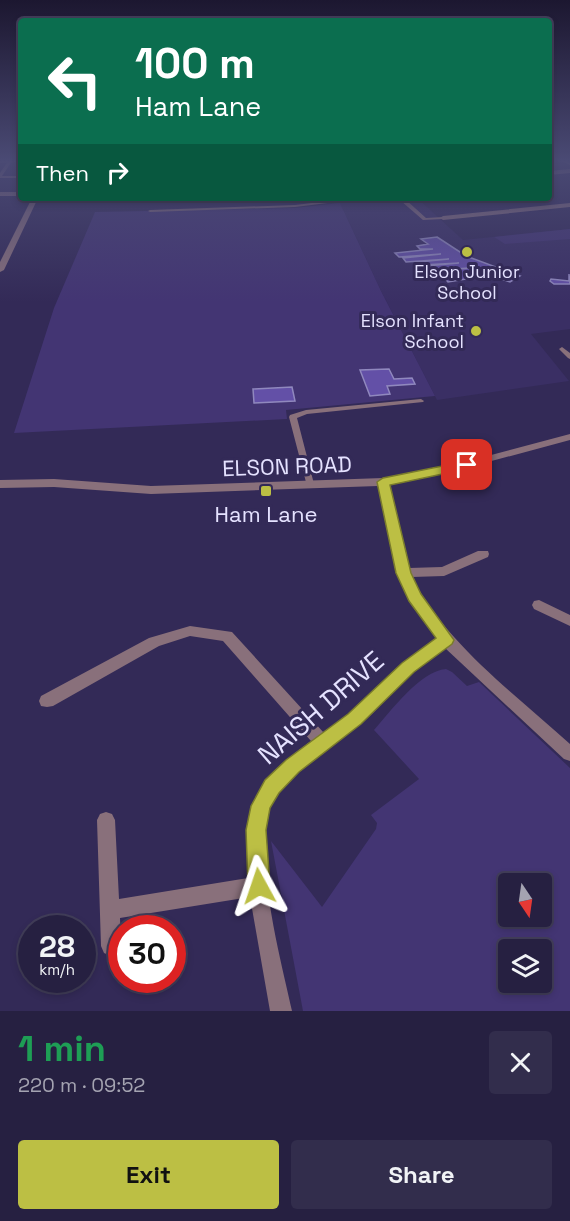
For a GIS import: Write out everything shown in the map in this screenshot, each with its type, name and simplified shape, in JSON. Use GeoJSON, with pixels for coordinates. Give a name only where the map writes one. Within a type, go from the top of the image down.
{"type":"FeatureCollection","features":[{"type":"Feature","properties":{"kind":"street"},"geometry":{"type":"LineString","coordinates":[[0,270],[30,208]]}},
{"type":"Feature","properties":{"kind":"street"},"geometry":{"type":"LineString","coordinates":[[443,219],[541,208]]}},
{"type":"Feature","properties":{"kind":"street","name":"ELSON ROAD"},"geometry":{"type":"LineString","coordinates":[[0,484],[54,483],[151,490],[383,482],[477,463],[570,437]]}},
{"type":"Feature","properties":{"kind":"street"},"geometry":{"type":"LineString","coordinates":[[383,482],[404,573],[415,597],[446,640],[566,744]]}},
{"type":"Feature","properties":{"kind":"street"},"geometry":{"type":"LineString","coordinates":[[404,573],[444,571],[483,554]]}},
{"type":"Feature","properties":{"kind":"street"},"geometry":{"type":"LineString","coordinates":[[539,605],[570,621]]}},
{"type":"Feature","properties":{"kind":"street"},"geometry":{"type":"LineString","coordinates":[[47,701],[154,642],[190,631],[227,636],[323,743]]}},
{"type":"Feature","properties":{"kind":"street","name":"NAISH DRIVE"},"geometry":{"type":"LineString","coordinates":[[280,1011],[259,886],[256,830],[261,806],[280,777],[355,719],[408,668],[446,640]]}},
{"type":"Feature","properties":{"kind":"street"},"geometry":{"type":"LineString","coordinates":[[106,820],[110,915]]}},
{"type":"Feature","properties":{"kind":"street"},"geometry":{"type":"LineString","coordinates":[[110,910],[259,886]]}},
{"type":"Feature","properties":{"kind":"lane"},"geometry":{"type":"LineString","coordinates":[[150,211],[247,208]]}},
{"type":"Feature","properties":{"kind":"lane"},"geometry":{"type":"LineString","coordinates":[[412,208],[425,219],[443,219]]}},
{"type":"Feature","properties":{"kind":"lane"},"geometry":{"type":"LineString","coordinates":[[562,349],[570,357]]}},
{"type":"Feature","properties":{"kind":"lane"},"geometry":{"type":"LineString","coordinates":[[310,484],[293,417],[306,412],[421,401]]}},
{"type":"Feature","properties":{"kind":"shaded area"},"geometry":{"type":"Polygon","coordinates":[[[342,208],[428,208],[463,240],[570,229],[570,329],[531,334],[569,381],[437,400],[381,291],[342,208]]]}},
{"type":"Feature","properties":{"kind":"shaded area"},"geometry":{"type":"Polygon","coordinates":[[[342,208],[381,291],[435,396],[286,410],[287,419],[14,433],[54,308],[95,212],[342,208]]]}},
{"type":"Feature","properties":{"kind":"shaded area"},"geometry":{"type":"Polygon","coordinates":[[[570,229],[570,239],[505,244],[494,237],[570,229]]]}},
{"type":"Feature","properties":{"kind":"shaded area"},"geometry":{"type":"Polygon","coordinates":[[[446,669],[467,686],[479,682],[570,768],[570,1011],[303,1011],[271,841],[322,907],[376,829],[377,823],[371,815],[419,779],[374,730],[407,693],[436,671],[446,669]]]}},
{"type":"Feature","properties":{"kind":"building"},"geometry":{"type":"Polygon","coordinates":[[[437,237],[466,256],[520,276],[510,282],[490,275],[448,282],[438,271],[470,268],[420,271],[415,267],[459,263],[422,265],[418,262],[449,259],[406,262],[403,258],[441,254],[399,257],[395,253],[433,249],[420,249],[417,246],[428,244],[421,239],[437,237]]]}},
{"type":"Feature","properties":{"kind":"building"},"geometry":{"type":"Polygon","coordinates":[[[569,274],[570,284],[554,284],[550,281],[551,279],[569,281],[569,274]]]}},
{"type":"Feature","properties":{"kind":"building"},"geometry":{"type":"Polygon","coordinates":[[[389,369],[394,379],[412,378],[415,384],[387,386],[390,394],[370,396],[360,370],[389,369]]]}},
{"type":"Feature","properties":{"kind":"building"},"geometry":{"type":"Polygon","coordinates":[[[292,387],[295,401],[254,403],[253,389],[292,387]]]}},
{"type":"Feature","properties":{"kind":"place","name":"Elson Junior School"},"geometry":{"type":"Point","coordinates":[467,252]}},
{"type":"Feature","properties":{"kind":"place","name":"Elson Infant School"},"geometry":{"type":"Point","coordinates":[476,331]}},
{"type":"Feature","properties":{"kind":"place","name":"Ham Lane"},"geometry":{"type":"Point","coordinates":[266,491]}},
{"type":"Feature","properties":{"kind":"route"},"geometry":{"type":"LineString","coordinates":[[259,886],[256,830],[261,806],[272,786],[292,766],[355,719],[408,668],[446,640],[415,597],[404,573],[383,482],[467,465]]}}]}
